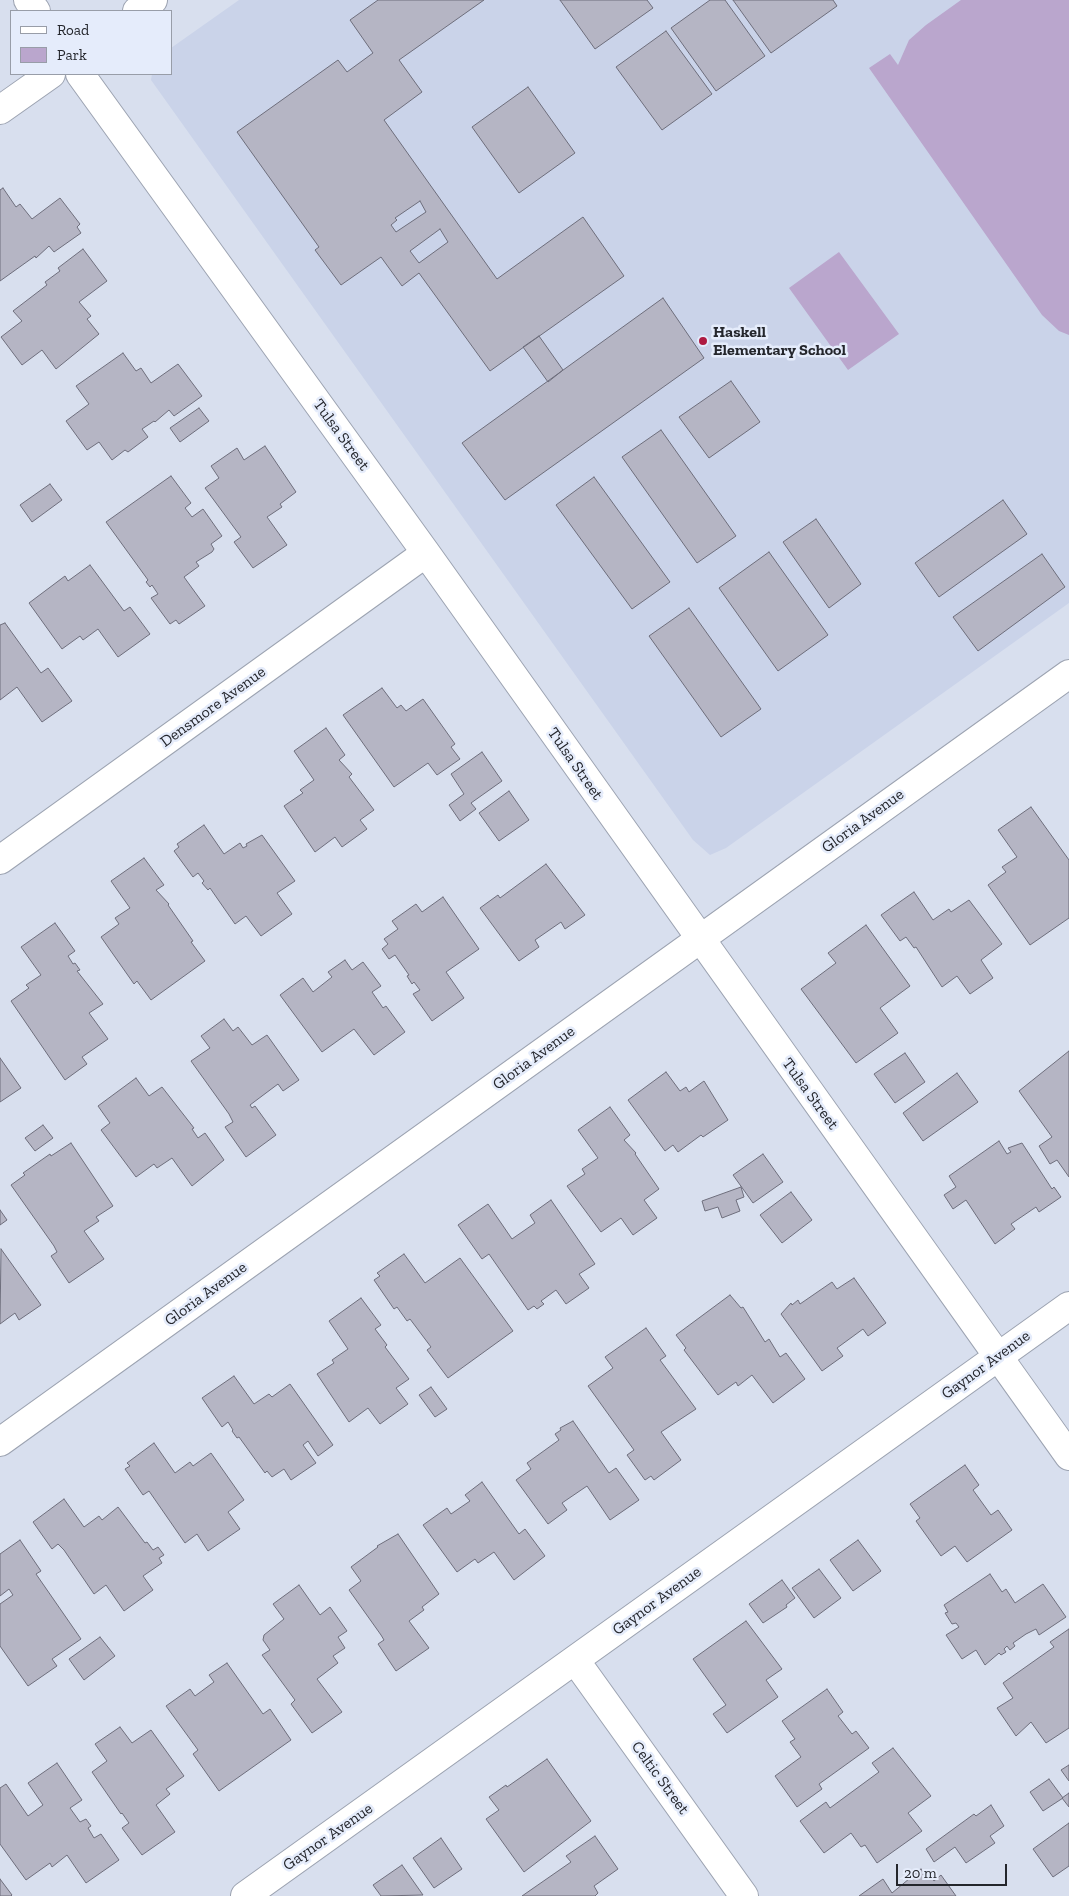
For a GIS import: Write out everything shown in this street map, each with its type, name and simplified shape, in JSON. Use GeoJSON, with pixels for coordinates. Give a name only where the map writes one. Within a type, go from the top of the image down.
{"type":"FeatureCollection","features":[{"type":"Feature","properties":{"kind":"street"},"geometry":{"type":"LineString","coordinates":[[138,10],[153,0]]}},
{"type":"Feature","properties":{"kind":"street"},"geometry":{"type":"LineString","coordinates":[[0,110],[50,75]]}},
{"type":"Feature","properties":{"kind":"street","name":"Tulsa Street"},"geometry":{"type":"LineString","coordinates":[[81,75],[426,553],[699,939],[1069,1456]]}},
{"type":"Feature","properties":{"kind":"street","name":"Densmore Avenue"},"geometry":{"type":"LineString","coordinates":[[0,860],[426,553]]}},
{"type":"Feature","properties":{"kind":"street","name":"Gloria Avenue"},"geometry":{"type":"LineString","coordinates":[[0,1442],[1069,674]]}},
{"type":"Feature","properties":{"kind":"street","name":"Gaynor Avenue"},"geometry":{"type":"LineString","coordinates":[[245,1896],[1069,1306]]}},
{"type":"Feature","properties":{"kind":"street","name":"Celtic Street"},"geometry":{"type":"LineString","coordinates":[[575,1660],[744,1896]]}},
{"type":"Feature","properties":{"kind":"shaded area","name":"Haskell Elementary School"},"geometry":{"type":"Polygon","coordinates":[[[239,0],[1069,0],[1069,603],[726,848],[710,855],[693,840],[151,80],[152,75],[172,75],[172,47],[239,0]]]}},
{"type":"Feature","properties":{"kind":"green space"},"geometry":{"type":"Polygon","coordinates":[[[961,0],[1069,0],[1069,335],[1059,331],[1042,315],[869,68],[890,54],[898,65],[909,40],[926,25],[961,0]]]}},
{"type":"Feature","properties":{"kind":"green space"},"geometry":{"type":"Polygon","coordinates":[[[839,252],[899,334],[848,370],[789,288],[839,252]]]}},
{"type":"Feature","properties":{"kind":"building"},"geometry":{"type":"Polygon","coordinates":[[[378,0],[484,0],[399,60],[422,92],[384,120],[497,279],[583,217],[624,276],[490,371],[419,273],[402,286],[381,257],[341,285],[315,250],[319,247],[237,132],[338,60],[347,72],[373,53],[350,20],[378,0]],[[420,201],[395,218],[397,220],[391,225],[396,232],[426,212],[420,201]],[[440,229],[410,251],[419,263],[448,242],[440,229]]]}},
{"type":"Feature","properties":{"kind":"building"},"geometry":{"type":"Polygon","coordinates":[[[560,0],[647,0],[653,8],[595,49],[560,0]]]}},
{"type":"Feature","properties":{"kind":"building"},"geometry":{"type":"Polygon","coordinates":[[[710,0],[725,0],[765,56],[716,91],[671,28],[710,0]]]}},
{"type":"Feature","properties":{"kind":"building"},"geometry":{"type":"Polygon","coordinates":[[[733,0],[833,0],[837,6],[771,53],[733,0]]]}},
{"type":"Feature","properties":{"kind":"building"},"geometry":{"type":"Polygon","coordinates":[[[666,31],[712,94],[662,130],[616,67],[666,31]]]}},
{"type":"Feature","properties":{"kind":"building"},"geometry":{"type":"Polygon","coordinates":[[[528,87],[575,153],[519,193],[472,127],[528,87]]]}},
{"type":"Feature","properties":{"kind":"building"},"geometry":{"type":"Polygon","coordinates":[[[3,188],[16,207],[20,204],[32,219],[60,198],[80,224],[77,227],[81,233],[54,252],[49,246],[36,258],[35,256],[0,281],[0,190],[3,188]]]}},
{"type":"Feature","properties":{"kind":"building"},"geometry":{"type":"Polygon","coordinates":[[[83,249],[107,281],[79,302],[91,316],[87,319],[99,334],[56,369],[42,350],[22,365],[1,337],[22,321],[13,311],[47,285],[45,282],[60,271],[58,268],[83,249]]]}},
{"type":"Feature","properties":{"kind":"building"},"geometry":{"type":"Polygon","coordinates":[[[663,298],[704,358],[505,500],[462,443],[663,298]]]}},
{"type":"Feature","properties":{"kind":"building"},"geometry":{"type":"Polygon","coordinates":[[[539,336],[563,370],[548,382],[523,347],[539,336]]]}},
{"type":"Feature","properties":{"kind":"building"},"geometry":{"type":"Polygon","coordinates":[[[123,353],[136,371],[141,368],[151,383],[178,364],[202,396],[174,416],[169,410],[155,422],[142,429],[148,437],[128,452],[125,450],[112,460],[99,442],[87,450],[66,421],[89,404],[76,386],[123,353]]]}},
{"type":"Feature","properties":{"kind":"building"},"geometry":{"type":"Polygon","coordinates":[[[731,381],[760,422],[709,458],[679,417],[731,381]]]}},
{"type":"Feature","properties":{"kind":"building"},"geometry":{"type":"Polygon","coordinates":[[[199,408],[209,421],[180,442],[170,428],[199,408]]]}},
{"type":"Feature","properties":{"kind":"building"},"geometry":{"type":"Polygon","coordinates":[[[661,430],[736,536],[697,563],[622,457],[661,430]]]}},
{"type":"Feature","properties":{"kind":"building"},"geometry":{"type":"Polygon","coordinates":[[[265,446],[296,492],[280,504],[282,507],[267,517],[287,545],[253,568],[234,542],[241,537],[205,488],[219,478],[211,466],[237,448],[244,460],[265,446]]]}},
{"type":"Feature","properties":{"kind":"building"},"geometry":{"type":"Polygon","coordinates":[[[171,476],[191,503],[185,508],[192,517],[203,509],[222,536],[211,544],[214,549],[212,552],[196,562],[199,566],[184,577],[205,606],[179,624],[176,620],[170,624],[151,598],[158,594],[152,585],[150,587],[146,582],[148,580],[106,522],[171,476]]]}},
{"type":"Feature","properties":{"kind":"building"},"geometry":{"type":"Polygon","coordinates":[[[594,477],[670,582],[632,609],[556,505],[594,477]]]}},
{"type":"Feature","properties":{"kind":"building"},"geometry":{"type":"Polygon","coordinates":[[[50,484],[62,500],[32,522],[20,505],[50,484]]]}},
{"type":"Feature","properties":{"kind":"building"},"geometry":{"type":"Polygon","coordinates":[[[1003,500],[1027,534],[939,597],[915,563],[1003,500]]]}},
{"type":"Feature","properties":{"kind":"building"},"geometry":{"type":"Polygon","coordinates":[[[816,519],[861,584],[829,608],[783,542],[816,519]]]}},
{"type":"Feature","properties":{"kind":"building"},"geometry":{"type":"Polygon","coordinates":[[[769,552],[828,635],[778,671],[719,588],[769,552]]]}},
{"type":"Feature","properties":{"kind":"building"},"geometry":{"type":"Polygon","coordinates":[[[1042,554],[1065,587],[978,651],[953,617],[1042,554]]]}},
{"type":"Feature","properties":{"kind":"building"},"geometry":{"type":"Polygon","coordinates":[[[90,565],[124,611],[130,607],[150,634],[118,657],[98,629],[83,640],[80,636],[62,649],[29,603],[65,576],[68,581],[90,565]]]}},
{"type":"Feature","properties":{"kind":"building"},"geometry":{"type":"Polygon","coordinates":[[[689,608],[761,709],[721,737],[649,636],[689,608]]]}},
{"type":"Feature","properties":{"kind":"building"},"geometry":{"type":"Polygon","coordinates":[[[5,623],[41,673],[48,668],[72,701],[42,722],[17,687],[0,700],[0,625],[5,623]]]}},
{"type":"Feature","properties":{"kind":"building"},"geometry":{"type":"Polygon","coordinates":[[[382,688],[397,708],[401,705],[406,711],[423,699],[455,744],[451,747],[460,759],[437,775],[428,763],[394,787],[343,715],[382,688]]]}},
{"type":"Feature","properties":{"kind":"building"},"geometry":{"type":"Polygon","coordinates":[[[326,728],[345,755],[339,760],[352,774],[349,777],[374,810],[360,820],[367,829],[342,847],[335,837],[315,852],[284,806],[303,793],[300,790],[314,780],[294,751],[326,728]]]}},
{"type":"Feature","properties":{"kind":"building"},"geometry":{"type":"Polygon","coordinates":[[[482,752],[502,781],[471,803],[476,809],[460,821],[449,805],[464,794],[451,774],[482,752]]]}},
{"type":"Feature","properties":{"kind":"building"},"geometry":{"type":"Polygon","coordinates":[[[509,791],[529,820],[499,841],[479,813],[509,791]]]}},
{"type":"Feature","properties":{"kind":"building"},"geometry":{"type":"Polygon","coordinates":[[[1031,807],[1069,860],[1069,918],[1030,945],[988,885],[1006,872],[1002,867],[1017,857],[998,830],[1031,807]]]}},
{"type":"Feature","properties":{"kind":"building"},"geometry":{"type":"Polygon","coordinates":[[[204,825],[224,854],[240,843],[243,848],[247,846],[246,844],[262,835],[295,881],[277,893],[292,914],[261,936],[246,916],[235,924],[210,888],[208,890],[202,883],[204,881],[198,873],[193,877],[174,851],[179,847],[177,844],[204,825]]]}},
{"type":"Feature","properties":{"kind":"building"},"geometry":{"type":"Polygon","coordinates":[[[144,858],[164,885],[156,890],[169,904],[193,941],[191,942],[205,961],[151,1000],[137,981],[134,984],[101,937],[119,924],[115,918],[130,908],[111,881],[144,858]]]}},
{"type":"Feature","properties":{"kind":"building"},"geometry":{"type":"Polygon","coordinates":[[[546,864],[585,915],[565,929],[561,922],[535,940],[539,947],[519,961],[480,908],[498,895],[500,898],[546,864]]]}},
{"type":"Feature","properties":{"kind":"building"},"geometry":{"type":"Polygon","coordinates":[[[914,892],[933,920],[949,909],[951,912],[969,900],[1002,944],[981,960],[993,978],[970,994],[957,976],[942,987],[916,947],[914,948],[906,937],[900,941],[881,915],[914,892]]]}},
{"type":"Feature","properties":{"kind":"building"},"geometry":{"type":"Polygon","coordinates":[[[443,897],[479,949],[446,972],[464,998],[432,1021],[413,994],[420,990],[414,982],[412,984],[407,976],[409,975],[395,955],[389,959],[382,949],[388,944],[384,939],[398,929],[392,921],[416,904],[422,912],[443,897]]]}},
{"type":"Feature","properties":{"kind":"building"},"geometry":{"type":"Polygon","coordinates":[[[55,923],[75,951],[68,956],[80,970],[77,971],[103,1004],[89,1013],[108,1039],[82,1057],[87,1064],[65,1080],[11,1001],[29,988],[26,985],[41,975],[21,947],[55,923]]]}},
{"type":"Feature","properties":{"kind":"building"},"geometry":{"type":"Polygon","coordinates":[[[866,925],[910,986],[880,1008],[898,1033],[856,1063],[801,989],[836,963],[828,953],[866,925]]]}},
{"type":"Feature","properties":{"kind":"building"},"geometry":{"type":"Polygon","coordinates":[[[345,960],[352,970],[363,962],[381,986],[372,992],[383,1008],[386,1006],[405,1032],[374,1055],[354,1029],[322,1052],[280,995],[303,978],[313,992],[332,977],[328,972],[345,960]]]}},
{"type":"Feature","properties":{"kind":"building"},"geometry":{"type":"Polygon","coordinates":[[[224,1019],[233,1031],[238,1027],[252,1045],[267,1035],[299,1080],[283,1091],[278,1084],[250,1105],[252,1108],[255,1106],[276,1135],[246,1157],[225,1127],[233,1122],[229,1114],[191,1061],[210,1048],[201,1036],[224,1019]]]}},
{"type":"Feature","properties":{"kind":"building"},"geometry":{"type":"Polygon","coordinates":[[[1069,1051],[1069,1177],[1057,1160],[1050,1164],[1039,1146],[1052,1137],[1019,1091],[1069,1051]]]}},
{"type":"Feature","properties":{"kind":"building"},"geometry":{"type":"Polygon","coordinates":[[[905,1053],[925,1082],[895,1103],[874,1074],[905,1053]]]}},
{"type":"Feature","properties":{"kind":"building"},"geometry":{"type":"Polygon","coordinates":[[[0,1058],[21,1088],[0,1102],[0,1058]]]}},
{"type":"Feature","properties":{"kind":"building"},"geometry":{"type":"Polygon","coordinates":[[[666,1072],[680,1091],[686,1087],[689,1092],[704,1081],[728,1120],[703,1137],[701,1135],[678,1152],[673,1145],[665,1151],[628,1100],[666,1072]]]}},
{"type":"Feature","properties":{"kind":"building"},"geometry":{"type":"Polygon","coordinates":[[[957,1073],[978,1102],[923,1141],[903,1113],[957,1073]]]}},
{"type":"Feature","properties":{"kind":"building"},"geometry":{"type":"Polygon","coordinates":[[[136,1078],[149,1096],[162,1087],[194,1128],[192,1129],[198,1138],[205,1133],[224,1160],[192,1186],[172,1158],[157,1168],[154,1164],[136,1177],[101,1130],[110,1123],[98,1106],[136,1078]]]}},
{"type":"Feature","properties":{"kind":"building"},"geometry":{"type":"Polygon","coordinates":[[[610,1107],[630,1135],[624,1140],[636,1153],[659,1189],[644,1200],[657,1218],[633,1235],[621,1218],[601,1232],[567,1186],[585,1174],[582,1169],[598,1158],[578,1130],[610,1107]]]}},
{"type":"Feature","properties":{"kind":"building"},"geometry":{"type":"Polygon","coordinates":[[[43,1125],[53,1138],[35,1151],[25,1138],[43,1125]]]}},
{"type":"Feature","properties":{"kind":"building"},"geometry":{"type":"Polygon","coordinates":[[[999,1141],[1007,1154],[1011,1152],[1008,1148],[1022,1143],[1052,1189],[1054,1187],[1061,1197],[1039,1212],[1036,1207],[1011,1224],[1015,1229],[995,1244],[966,1200],[953,1209],[944,1195],[956,1187],[949,1176],[999,1141]]]}},
{"type":"Feature","properties":{"kind":"building"},"geometry":{"type":"Polygon","coordinates":[[[71,1143],[113,1206],[96,1217],[99,1221],[84,1231],[104,1259],[69,1283],[51,1256],[57,1252],[54,1246],[11,1185],[25,1175],[23,1173],[50,1154],[51,1156],[71,1143]]]}},
{"type":"Feature","properties":{"kind":"building"},"geometry":{"type":"Polygon","coordinates":[[[763,1154],[783,1182],[753,1203],[733,1175],[763,1154]]]}},
{"type":"Feature","properties":{"kind":"building"},"geometry":{"type":"Polygon","coordinates":[[[741,1187],[744,1197],[736,1200],[740,1211],[722,1218],[718,1207],[705,1211],[702,1201],[741,1187]]]}},
{"type":"Feature","properties":{"kind":"building"},"geometry":{"type":"Polygon","coordinates":[[[791,1192],[812,1220],[782,1243],[760,1215],[791,1192]]]}},
{"type":"Feature","properties":{"kind":"building"},"geometry":{"type":"Polygon","coordinates":[[[551,1200],[595,1264],[579,1274],[589,1288],[566,1304],[556,1290],[541,1301],[544,1304],[537,1309],[534,1306],[528,1310],[489,1254],[482,1259],[458,1225],[488,1204],[512,1239],[535,1223],[530,1215],[551,1200]]]}},
{"type":"Feature","properties":{"kind":"building"},"geometry":{"type":"Polygon","coordinates":[[[0,1210],[7,1220],[0,1225],[0,1210]]]}},
{"type":"Feature","properties":{"kind":"building"},"geometry":{"type":"Polygon","coordinates":[[[1,1249],[41,1305],[19,1320],[15,1313],[0,1324],[1,1249]]]}},
{"type":"Feature","properties":{"kind":"building"},"geometry":{"type":"Polygon","coordinates":[[[404,1254],[425,1283],[460,1258],[513,1331],[448,1378],[427,1350],[431,1347],[410,1319],[407,1321],[397,1307],[394,1309],[374,1280],[380,1276],[377,1273],[404,1254]]]}},
{"type":"Feature","properties":{"kind":"building"},"geometry":{"type":"Polygon","coordinates":[[[854,1278],[886,1323],[868,1336],[863,1329],[837,1348],[843,1356],[822,1371],[781,1314],[791,1303],[792,1305],[798,1300],[800,1304],[832,1282],[837,1289],[854,1278]]]}},
{"type":"Feature","properties":{"kind":"building"},"geometry":{"type":"Polygon","coordinates":[[[730,1295],[741,1308],[743,1307],[765,1342],[769,1339],[780,1357],[786,1353],[805,1379],[773,1403],[752,1375],[738,1386],[736,1382],[718,1395],[684,1350],[686,1348],[676,1335],[730,1295]]]}},
{"type":"Feature","properties":{"kind":"building"},"geometry":{"type":"Polygon","coordinates":[[[361,1298],[381,1325],[375,1329],[387,1345],[385,1347],[409,1379],[396,1388],[408,1404],[380,1424],[368,1408],[349,1422],[317,1374],[334,1363],[332,1360],[348,1349],[329,1321],[361,1298]]]}},
{"type":"Feature","properties":{"kind":"building"},"geometry":{"type":"Polygon","coordinates":[[[646,1328],[666,1356],[660,1360],[696,1409],[661,1432],[681,1460],[654,1480],[651,1476],[645,1480],[627,1455],[634,1450],[588,1386],[613,1368],[605,1357],[646,1328]]]}},
{"type":"Feature","properties":{"kind":"building"},"geometry":{"type":"Polygon","coordinates":[[[234,1376],[254,1404],[269,1394],[272,1397],[290,1384],[333,1445],[318,1456],[308,1441],[303,1445],[316,1463],[291,1480],[284,1469],[272,1477],[267,1471],[265,1473],[239,1437],[237,1438],[228,1422],[222,1427],[202,1398],[234,1376]]]}},
{"type":"Feature","properties":{"kind":"building"},"geometry":{"type":"Polygon","coordinates":[[[431,1387],[447,1409],[435,1417],[419,1395],[431,1387]]]}},
{"type":"Feature","properties":{"kind":"building"},"geometry":{"type":"Polygon","coordinates":[[[573,1421],[609,1473],[616,1468],[639,1500],[610,1520],[587,1486],[562,1503],[567,1510],[548,1524],[516,1480],[531,1469],[527,1463],[559,1440],[555,1434],[561,1430],[560,1428],[573,1421]]]}},
{"type":"Feature","properties":{"kind":"building"},"geometry":{"type":"Polygon","coordinates":[[[154,1443],[175,1473],[190,1462],[193,1466],[211,1453],[244,1500],[228,1512],[240,1529],[208,1551],[197,1534],[185,1543],[149,1491],[143,1495],[125,1469],[130,1466],[127,1463],[154,1443]]]}},
{"type":"Feature","properties":{"kind":"building"},"geometry":{"type":"Polygon","coordinates":[[[965,1465],[979,1485],[973,1490],[991,1515],[998,1510],[1012,1530],[967,1562],[955,1546],[941,1556],[916,1521],[920,1518],[910,1504],[965,1465]]]}},
{"type":"Feature","properties":{"kind":"building"},"geometry":{"type":"Polygon","coordinates":[[[482,1482],[519,1534],[525,1529],[545,1556],[514,1580],[494,1552],[478,1563],[475,1559],[457,1572],[423,1525],[447,1508],[451,1514],[470,1501],[465,1495],[482,1482]]]}},
{"type":"Feature","properties":{"kind":"building"},"geometry":{"type":"Polygon","coordinates":[[[64,1499],[84,1527],[99,1516],[102,1520],[118,1507],[145,1543],[147,1542],[153,1550],[158,1547],[164,1555],[159,1558],[162,1563],[143,1576],[153,1590],[124,1611],[106,1585],[94,1594],[64,1550],[58,1544],[52,1549],[33,1522],[64,1499]]]}},
{"type":"Feature","properties":{"kind":"building"},"geometry":{"type":"Polygon","coordinates":[[[398,1534],[439,1594],[422,1607],[424,1610],[409,1621],[429,1648],[396,1671],[378,1644],[384,1640],[349,1590],[361,1581],[351,1567],[377,1546],[398,1534]]]}},
{"type":"Feature","properties":{"kind":"building"},"geometry":{"type":"Polygon","coordinates":[[[20,1540],[41,1571],[36,1574],[81,1639],[52,1659],[57,1666],[28,1686],[0,1646],[0,1604],[13,1595],[9,1589],[0,1596],[0,1554],[20,1540]]]}},
{"type":"Feature","properties":{"kind":"building"},"geometry":{"type":"Polygon","coordinates":[[[858,1540],[881,1571],[853,1591],[830,1560],[858,1540]]]}},
{"type":"Feature","properties":{"kind":"building"},"geometry":{"type":"Polygon","coordinates":[[[819,1569],[841,1598],[814,1618],[792,1588],[819,1569]]]}},
{"type":"Feature","properties":{"kind":"building"},"geometry":{"type":"Polygon","coordinates":[[[990,1574],[1002,1592],[1006,1589],[1015,1603],[1043,1584],[1066,1617],[1039,1635],[1036,1629],[1026,1634],[1013,1643],[1015,1646],[1010,1650],[1007,1646],[1004,1649],[1006,1652],[1001,1655],[999,1653],[985,1665],[976,1650],[962,1659],[946,1635],[959,1627],[956,1623],[952,1624],[945,1613],[948,1612],[944,1605],[990,1574]]]}},
{"type":"Feature","properties":{"kind":"building"},"geometry":{"type":"Polygon","coordinates":[[[782,1580],[795,1598],[786,1605],[787,1607],[763,1623],[749,1604],[782,1580]]]}},
{"type":"Feature","properties":{"kind":"building"},"geometry":{"type":"Polygon","coordinates":[[[299,1585],[320,1615],[330,1607],[347,1631],[338,1637],[345,1648],[333,1656],[338,1663],[317,1679],[342,1712],[312,1733],[291,1704],[295,1700],[262,1655],[270,1650],[263,1640],[264,1635],[284,1619],[273,1604],[299,1585]]]}},
{"type":"Feature","properties":{"kind":"building"},"geometry":{"type":"Polygon","coordinates":[[[746,1621],[782,1669],[766,1680],[778,1697],[727,1733],[713,1714],[726,1705],[693,1659],[746,1621]]]}},
{"type":"Feature","properties":{"kind":"building"},"geometry":{"type":"Polygon","coordinates":[[[1069,1629],[1069,1728],[1046,1743],[1031,1722],[1016,1736],[997,1708],[1013,1698],[1003,1683],[1054,1647],[1050,1642],[1069,1629]]]}},
{"type":"Feature","properties":{"kind":"building"},"geometry":{"type":"Polygon","coordinates":[[[100,1637],[115,1656],[84,1680],[69,1659],[100,1637]]]}},
{"type":"Feature","properties":{"kind":"building"},"geometry":{"type":"Polygon","coordinates":[[[227,1663],[263,1714],[270,1709],[291,1740],[219,1791],[193,1754],[198,1750],[166,1706],[190,1689],[195,1696],[214,1682],[209,1675],[227,1663]]]}},
{"type":"Feature","properties":{"kind":"building"},"geometry":{"type":"Polygon","coordinates":[[[827,1689],[843,1712],[838,1716],[852,1734],[856,1731],[869,1748],[819,1784],[822,1789],[797,1807],[775,1776],[801,1757],[790,1742],[795,1739],[782,1721],[827,1689]]]}},
{"type":"Feature","properties":{"kind":"building"},"geometry":{"type":"Polygon","coordinates":[[[120,1727],[132,1743],[151,1730],[184,1776],[166,1789],[170,1794],[156,1805],[175,1832],[142,1855],[122,1828],[129,1823],[92,1772],[107,1761],[95,1744],[120,1727]]]}},
{"type":"Feature","properties":{"kind":"building"},"geometry":{"type":"Polygon","coordinates":[[[893,1748],[931,1796],[908,1813],[922,1831],[877,1863],[865,1845],[861,1847],[851,1833],[824,1853],[800,1821],[826,1802],[830,1808],[879,1772],[872,1763],[893,1748]]]}},
{"type":"Feature","properties":{"kind":"building"},"geometry":{"type":"Polygon","coordinates":[[[547,1759],[591,1821],[524,1872],[486,1819],[499,1810],[489,1797],[547,1759]]]}},
{"type":"Feature","properties":{"kind":"building"},"geometry":{"type":"Polygon","coordinates":[[[57,1763],[82,1800],[70,1808],[80,1822],[86,1819],[91,1826],[88,1828],[94,1838],[101,1834],[119,1860],[86,1883],[67,1855],[52,1867],[50,1863],[26,1880],[0,1844],[0,1788],[6,1784],[28,1816],[43,1805],[28,1783],[57,1763]]]}},
{"type":"Feature","properties":{"kind":"building"},"geometry":{"type":"Polygon","coordinates":[[[1069,1765],[1069,1781],[1061,1770],[1069,1765]]]}},
{"type":"Feature","properties":{"kind":"building"},"geometry":{"type":"Polygon","coordinates":[[[1049,1779],[1063,1798],[1043,1811],[1030,1792],[1049,1779]]]}},
{"type":"Feature","properties":{"kind":"building"},"geometry":{"type":"Polygon","coordinates":[[[1069,1793],[1069,1807],[1062,1798],[1069,1793]]]}},
{"type":"Feature","properties":{"kind":"building"},"geometry":{"type":"Polygon","coordinates":[[[991,1805],[1004,1826],[990,1836],[995,1843],[966,1863],[955,1847],[934,1862],[926,1849],[974,1814],[976,1816],[991,1805]]]}},
{"type":"Feature","properties":{"kind":"building"},"geometry":{"type":"Polygon","coordinates":[[[1069,1823],[1069,1866],[1053,1877],[1033,1849],[1069,1823]]]}},
{"type":"Feature","properties":{"kind":"building"},"geometry":{"type":"Polygon","coordinates":[[[595,1836],[618,1869],[594,1886],[598,1893],[595,1896],[522,1896],[571,1862],[566,1856],[595,1836]]]}},
{"type":"Feature","properties":{"kind":"building"},"geometry":{"type":"Polygon","coordinates":[[[441,1838],[462,1869],[434,1888],[413,1858],[441,1838]]]}},
{"type":"Feature","properties":{"kind":"building"},"geometry":{"type":"Polygon","coordinates":[[[402,1865],[423,1895],[381,1896],[373,1885],[402,1865]]]}},
{"type":"Feature","properties":{"kind":"building"},"geometry":{"type":"Polygon","coordinates":[[[921,1869],[924,1873],[926,1871],[934,1881],[941,1875],[956,1896],[859,1896],[883,1879],[892,1893],[921,1869]]]}},
{"type":"Feature","properties":{"kind":"building"},"geometry":{"type":"Polygon","coordinates":[[[0,1879],[12,1895],[11,1896],[0,1896],[0,1879]]]}},
{"type":"Feature","properties":{"kind":"place","name":"Haskell Elementary School"},"geometry":{"type":"Point","coordinates":[703,341]}}]}
